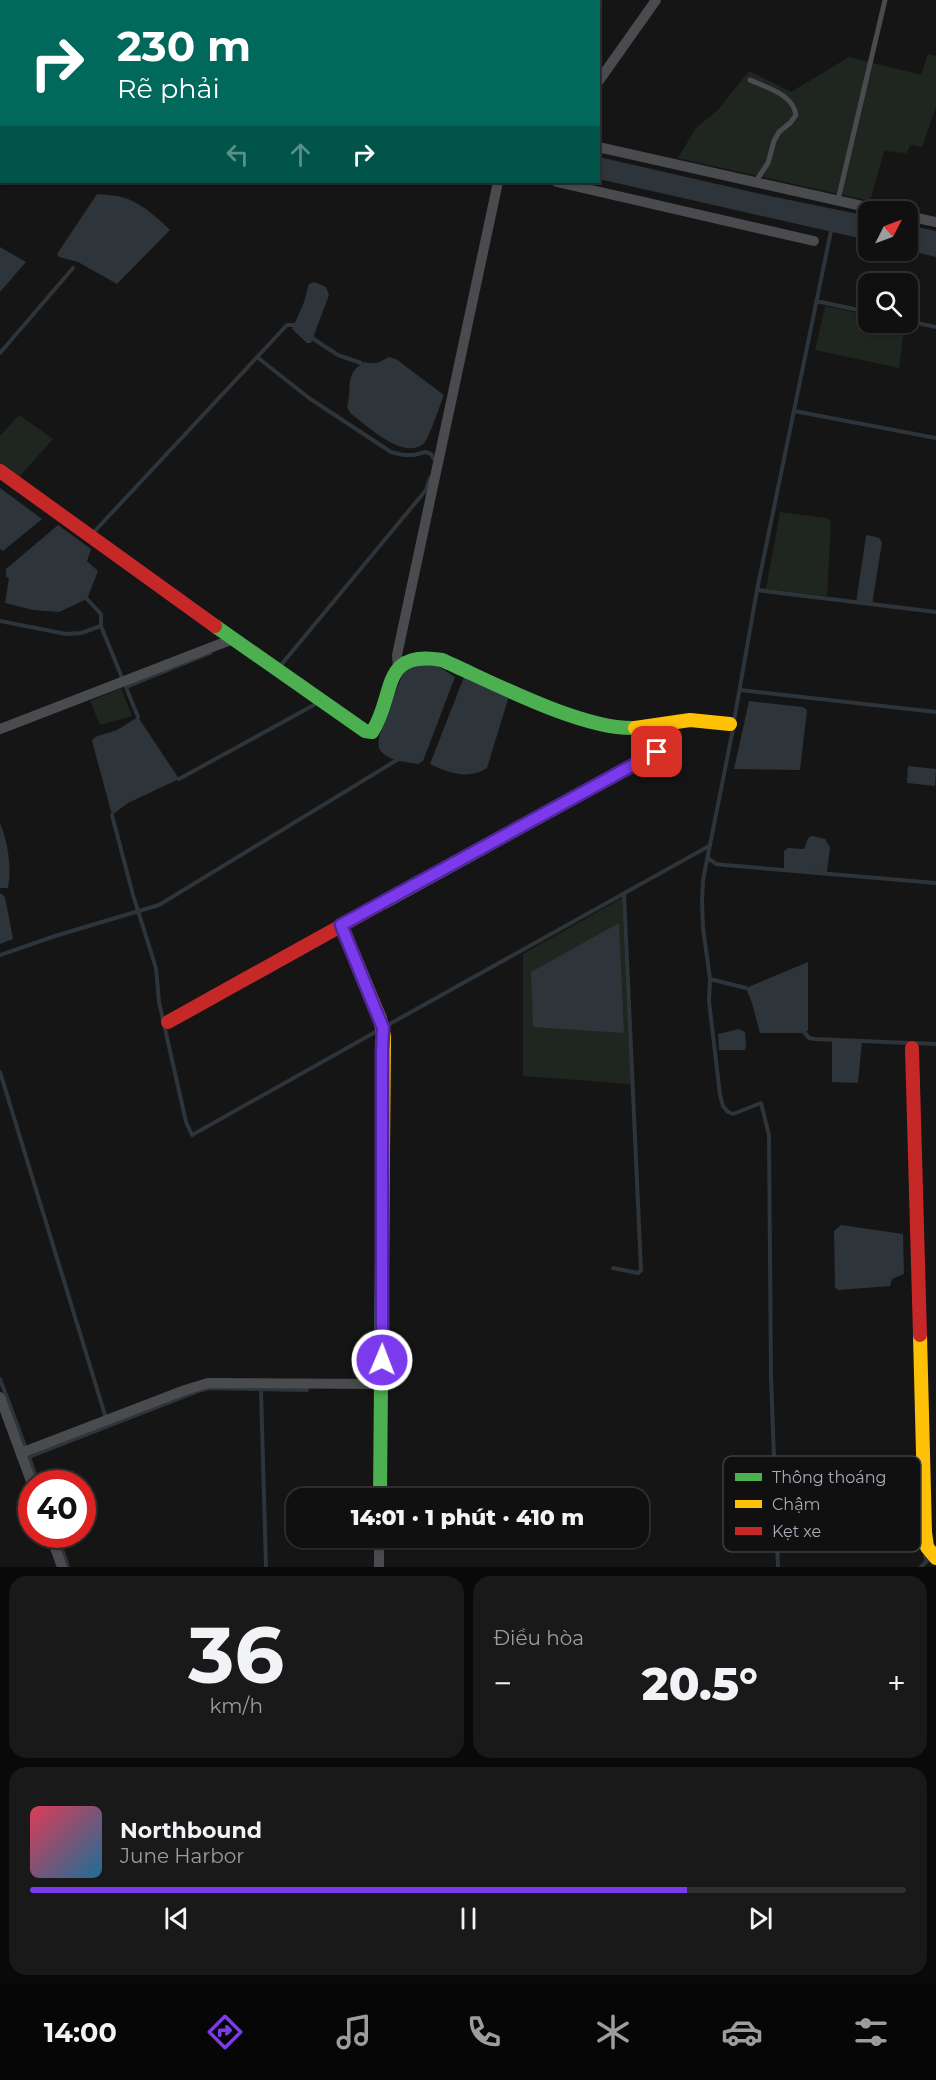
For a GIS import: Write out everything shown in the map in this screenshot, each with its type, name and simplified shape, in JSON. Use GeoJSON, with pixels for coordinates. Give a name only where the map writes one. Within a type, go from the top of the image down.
{"type":"FeatureCollection","features":[{"type":"Feature","properties":{"kind":"street"},"geometry":{"type":"LineString","coordinates":[[600,79],[656,0]]}},
{"type":"Feature","properties":{"kind":"street"},"geometry":{"type":"LineString","coordinates":[[600,147],[858,205]]}},
{"type":"Feature","properties":{"kind":"street"},"geometry":{"type":"LineString","coordinates":[[398,668],[397,655],[498,183]]}},
{"type":"Feature","properties":{"kind":"street"},"geometry":{"type":"LineString","coordinates":[[561,183],[814,241]]}},
{"type":"Feature","properties":{"kind":"street"},"geometry":{"type":"LineString","coordinates":[[918,218],[936,222]]}},
{"type":"Feature","properties":{"kind":"street"},"geometry":{"type":"LineString","coordinates":[[0,471],[233,639],[361,729],[369,732],[376,726],[398,668],[406,660],[422,656],[432,657],[578,718],[626,728],[684,720],[730,724]]}},
{"type":"Feature","properties":{"kind":"street"},"geometry":{"type":"LineString","coordinates":[[0,729],[233,639]]}},
{"type":"Feature","properties":{"kind":"street"},"geometry":{"type":"LineString","coordinates":[[168,1022],[657,752],[650,726]]}},
{"type":"Feature","properties":{"kind":"street"},"geometry":{"type":"LineString","coordinates":[[341,925],[380,1019],[384,1036],[382,1051],[380,1488]]}},
{"type":"Feature","properties":{"kind":"street"},"geometry":{"type":"LineString","coordinates":[[912,1048],[925,1533],[927,1547],[936,1559],[928,1567]]}},
{"type":"Feature","properties":{"kind":"street"},"geometry":{"type":"LineString","coordinates":[[21,1453],[208,1383],[381,1384]]}},
{"type":"Feature","properties":{"kind":"street"},"geometry":{"type":"LineString","coordinates":[[0,1397],[27,1470]]}},
{"type":"Feature","properties":{"kind":"street"},"geometry":{"type":"LineString","coordinates":[[55,1548],[62,1567]]}},
{"type":"Feature","properties":{"kind":"street"},"geometry":{"type":"LineString","coordinates":[[379,1548],[379,1567]]}},
{"type":"Feature","properties":{"kind":"lane"},"geometry":{"type":"LineString","coordinates":[[838,200],[885,0]]}},
{"type":"Feature","properties":{"kind":"lane"},"geometry":{"type":"LineString","coordinates":[[750,80],[789,99],[796,115],[779,132],[774,141],[768,164],[756,181]]}},
{"type":"Feature","properties":{"kind":"shaded area"},"geometry":{"type":"Polygon","coordinates":[[[928,54],[936,56],[936,107],[922,147],[910,145],[907,153],[884,151],[870,201],[678,158],[696,128],[717,111],[749,71],[791,92],[849,57],[921,75],[928,54]]]}},
{"type":"Feature","properties":{"kind":"shaded area"},"geometry":{"type":"Polygon","coordinates":[[[600,157],[858,214],[858,238],[600,179],[600,157]]]}},
{"type":"Feature","properties":{"kind":"shaded area"},"geometry":{"type":"Polygon","coordinates":[[[97,194],[122,197],[135,202],[170,230],[117,284],[78,262],[59,257],[57,254],[97,194]]]}},
{"type":"Feature","properties":{"kind":"shaded area"},"geometry":{"type":"Polygon","coordinates":[[[918,227],[936,231],[936,257],[918,252],[918,227]]]}},
{"type":"Feature","properties":{"kind":"shaded area"},"geometry":{"type":"Polygon","coordinates":[[[0,247],[26,262],[0,292],[0,247]]]}},
{"type":"Feature","properties":{"kind":"shaded area"},"geometry":{"type":"Polygon","coordinates":[[[314,282],[326,287],[329,295],[311,343],[307,343],[292,329],[303,305],[309,284],[314,282]]]}},
{"type":"Feature","properties":{"kind":"shaded area"},"geometry":{"type":"Polygon","coordinates":[[[825,306],[858,313],[858,333],[904,333],[899,368],[815,350],[825,306]]]}},
{"type":"Feature","properties":{"kind":"shaded area"},"geometry":{"type":"Polygon","coordinates":[[[389,357],[396,359],[444,395],[426,440],[416,448],[407,448],[386,440],[350,413],[347,407],[351,376],[354,371],[365,362],[377,362],[389,357]]]}},
{"type":"Feature","properties":{"kind":"shaded area"},"geometry":{"type":"Polygon","coordinates":[[[19,415],[53,439],[19,477],[0,463],[0,436],[19,415]]]}},
{"type":"Feature","properties":{"kind":"shaded area"},"geometry":{"type":"Polygon","coordinates":[[[0,488],[42,519],[3,551],[0,549],[0,488]]]}},
{"type":"Feature","properties":{"kind":"shaded area"},"geometry":{"type":"Polygon","coordinates":[[[780,512],[826,518],[831,521],[827,596],[766,589],[780,512]]]}},
{"type":"Feature","properties":{"kind":"shaded area"},"geometry":{"type":"Polygon","coordinates":[[[58,525],[91,549],[87,561],[98,571],[87,599],[59,612],[33,610],[5,603],[9,578],[6,577],[6,569],[58,525]]]}},
{"type":"Feature","properties":{"kind":"shaded area"},"geometry":{"type":"Polygon","coordinates":[[[868,535],[879,538],[882,542],[872,605],[856,603],[868,535]]]}},
{"type":"Feature","properties":{"kind":"shaded area"},"geometry":{"type":"Polygon","coordinates":[[[409,666],[438,666],[455,677],[423,761],[418,764],[388,757],[380,750],[379,744],[387,712],[404,671],[409,666]]]}},
{"type":"Feature","properties":{"kind":"shaded area"},"geometry":{"type":"Polygon","coordinates":[[[464,677],[509,696],[487,768],[473,774],[458,774],[430,764],[464,677]]]}},
{"type":"Feature","properties":{"kind":"shaded area"},"geometry":{"type":"Polygon","coordinates":[[[121,688],[132,716],[100,725],[90,701],[121,688]]]}},
{"type":"Feature","properties":{"kind":"shaded area"},"geometry":{"type":"Polygon","coordinates":[[[749,701],[803,707],[807,710],[800,770],[734,769],[749,701]]]}},
{"type":"Feature","properties":{"kind":"shaded area"},"geometry":{"type":"Polygon","coordinates":[[[138,717],[179,779],[128,803],[112,815],[92,741],[95,737],[117,730],[138,717]]]}},
{"type":"Feature","properties":{"kind":"shaded area"},"geometry":{"type":"Polygon","coordinates":[[[908,766],[936,769],[935,786],[907,783],[908,766]]]}},
{"type":"Feature","properties":{"kind":"shaded area"},"geometry":{"type":"Polygon","coordinates":[[[0,823],[8,855],[10,872],[8,888],[0,888],[0,823]]]}},
{"type":"Feature","properties":{"kind":"shaded area"},"geometry":{"type":"Polygon","coordinates":[[[812,836],[825,839],[830,847],[827,872],[784,869],[784,851],[788,848],[804,849],[808,838],[812,836]]]}},
{"type":"Feature","properties":{"kind":"shaded area"},"geometry":{"type":"Polygon","coordinates":[[[0,893],[5,897],[13,939],[0,944],[0,893]]]}},
{"type":"Feature","properties":{"kind":"shaded area"},"geometry":{"type":"Polygon","coordinates":[[[622,898],[631,1084],[523,1076],[523,954],[622,898]]]}},
{"type":"Feature","properties":{"kind":"shaded area"},"geometry":{"type":"Polygon","coordinates":[[[619,923],[624,1033],[533,1027],[531,972],[619,923]]]}},
{"type":"Feature","properties":{"kind":"shaded area"},"geometry":{"type":"Polygon","coordinates":[[[808,962],[808,1030],[805,1033],[760,1033],[746,988],[808,962]]]}},
{"type":"Feature","properties":{"kind":"shaded area"},"geometry":{"type":"Polygon","coordinates":[[[739,1029],[745,1032],[745,1050],[719,1050],[718,1034],[739,1029]]]}},
{"type":"Feature","properties":{"kind":"shaded area"},"geometry":{"type":"Polygon","coordinates":[[[832,1040],[862,1041],[858,1083],[832,1082],[832,1040]]]}},
{"type":"Feature","properties":{"kind":"shaded area"},"geometry":{"type":"Polygon","coordinates":[[[841,1225],[903,1234],[904,1274],[892,1279],[890,1286],[838,1290],[835,1287],[834,1231],[841,1225]]]}},
{"type":"Feature","properties":{"kind":"waterway"},"geometry":{"type":"LineString","coordinates":[[734,721],[757,590],[831,231]]}},
{"type":"Feature","properties":{"kind":"waterway"},"geometry":{"type":"LineString","coordinates":[[0,353],[73,268]]}},
{"type":"Feature","properties":{"kind":"waterway"},"geometry":{"type":"LineString","coordinates":[[816,301],[858,310]]}},
{"type":"Feature","properties":{"kind":"waterway"},"geometry":{"type":"LineString","coordinates":[[918,323],[936,327]]}},
{"type":"Feature","properties":{"kind":"waterway"},"geometry":{"type":"LineString","coordinates":[[93,533],[287,325],[294,325]]}},
{"type":"Feature","properties":{"kind":"waterway"},"geometry":{"type":"LineString","coordinates":[[312,338],[338,355],[361,363]]}},
{"type":"Feature","properties":{"kind":"waterway"},"geometry":{"type":"LineString","coordinates":[[257,357],[309,398],[391,452],[404,455],[425,452],[431,454],[434,459]]}},
{"type":"Feature","properties":{"kind":"waterway"},"geometry":{"type":"LineString","coordinates":[[794,411],[936,438]]}},
{"type":"Feature","properties":{"kind":"waterway"},"geometry":{"type":"LineString","coordinates":[[281,665],[426,490],[430,478]]}},
{"type":"Feature","properties":{"kind":"waterway"},"geometry":{"type":"LineString","coordinates":[[757,590],[936,612]]}},
{"type":"Feature","properties":{"kind":"waterway"},"geometry":{"type":"LineString","coordinates":[[87,599],[101,614],[101,626],[138,717]]}},
{"type":"Feature","properties":{"kind":"waterway"},"geometry":{"type":"LineString","coordinates":[[0,621],[66,634],[81,633],[101,626]]}},
{"type":"Feature","properties":{"kind":"waterway"},"geometry":{"type":"LineString","coordinates":[[126,687],[210,653]]}},
{"type":"Feature","properties":{"kind":"waterway"},"geometry":{"type":"LineString","coordinates":[[740,690],[936,712]]}},
{"type":"Feature","properties":{"kind":"waterway"},"geometry":{"type":"LineString","coordinates":[[179,779],[314,705]]}},
{"type":"Feature","properties":{"kind":"waterway"},"geometry":{"type":"LineString","coordinates":[[733,729],[703,880],[703,928],[710,979],[709,1001],[723,1106],[733,1114],[761,1103],[769,1135],[774,1456]]}},
{"type":"Feature","properties":{"kind":"waterway"},"geometry":{"type":"LineString","coordinates":[[0,955],[159,905],[397,760]]}},
{"type":"Feature","properties":{"kind":"waterway"},"geometry":{"type":"LineString","coordinates":[[112,815],[133,895],[156,968],[159,1002],[186,1122],[192,1135],[379,1030]]}},
{"type":"Feature","properties":{"kind":"waterway"},"geometry":{"type":"LineString","coordinates":[[386,1026],[709,846]]}},
{"type":"Feature","properties":{"kind":"waterway"},"geometry":{"type":"LineString","coordinates":[[708,858],[716,864],[725,865],[936,883]]}},
{"type":"Feature","properties":{"kind":"waterway"},"geometry":{"type":"LineString","coordinates":[[613,1268],[638,1273],[641,1270],[624,894]]}},
{"type":"Feature","properties":{"kind":"waterway"},"geometry":{"type":"LineString","coordinates":[[710,979],[746,988]]}},
{"type":"Feature","properties":{"kind":"waterway"},"geometry":{"type":"LineString","coordinates":[[805,1033],[809,1038],[815,1039],[909,1043]]}},
{"type":"Feature","properties":{"kind":"waterway"},"geometry":{"type":"LineString","coordinates":[[916,1043],[936,1044]]}},
{"type":"Feature","properties":{"kind":"waterway"},"geometry":{"type":"LineString","coordinates":[[0,1072],[105,1415]]}},
{"type":"Feature","properties":{"kind":"waterway"},"geometry":{"type":"LineString","coordinates":[[0,1379],[29,1457],[201,1390],[211,1388],[307,1390]]}},
{"type":"Feature","properties":{"kind":"waterway"},"geometry":{"type":"LineString","coordinates":[[261,1390],[266,1567]]}},
{"type":"Feature","properties":{"kind":"waterway"},"geometry":{"type":"LineString","coordinates":[[29,1457],[33,1470]]}},
{"type":"Feature","properties":{"kind":"waterway"},"geometry":{"type":"LineString","coordinates":[[62,1548],[68,1567]]}},
{"type":"Feature","properties":{"kind":"waterway"},"geometry":{"type":"LineString","coordinates":[[777,1552],[778,1567]]}},
{"type":"Feature","properties":{"kind":"waterway"},"geometry":{"type":"LineString","coordinates":[[921,1567],[927,1561],[925,1556]]}},
{"type":"Feature","properties":{"kind":"traffic: fast"},"geometry":{"type":"LineString","coordinates":[[215,626],[365,731],[372,732],[398,668],[422,658],[442,660],[511,692],[564,713],[614,727],[635,728]]}},
{"type":"Feature","properties":{"kind":"traffic: fast"},"geometry":{"type":"LineString","coordinates":[[384,902],[657,752],[650,726]]}},
{"type":"Feature","properties":{"kind":"traffic: fast"},"geometry":{"type":"LineString","coordinates":[[380,1488],[382,1263]]}},
{"type":"Feature","properties":{"kind":"traffic: slow"},"geometry":{"type":"LineString","coordinates":[[635,728],[690,720],[730,724]]}},
{"type":"Feature","properties":{"kind":"traffic: slow"},"geometry":{"type":"LineString","coordinates":[[341,925],[380,1019],[384,1036],[382,1263]]}},
{"type":"Feature","properties":{"kind":"traffic: slow"},"geometry":{"type":"LineString","coordinates":[[920,1335],[925,1532],[927,1547],[936,1558]]}},
{"type":"Feature","properties":{"kind":"traffic: jam"},"geometry":{"type":"LineString","coordinates":[[0,471],[215,626]]}},
{"type":"Feature","properties":{"kind":"traffic: jam"},"geometry":{"type":"LineString","coordinates":[[168,1022],[384,902]]}},
{"type":"Feature","properties":{"kind":"traffic: jam"},"geometry":{"type":"LineString","coordinates":[[912,1048],[920,1335]]}},
{"type":"Feature","properties":{"kind":"route"},"geometry":{"type":"LineString","coordinates":[[382,1360],[382,1051],[384,1036],[380,1019],[341,925],[657,752]]}}]}
